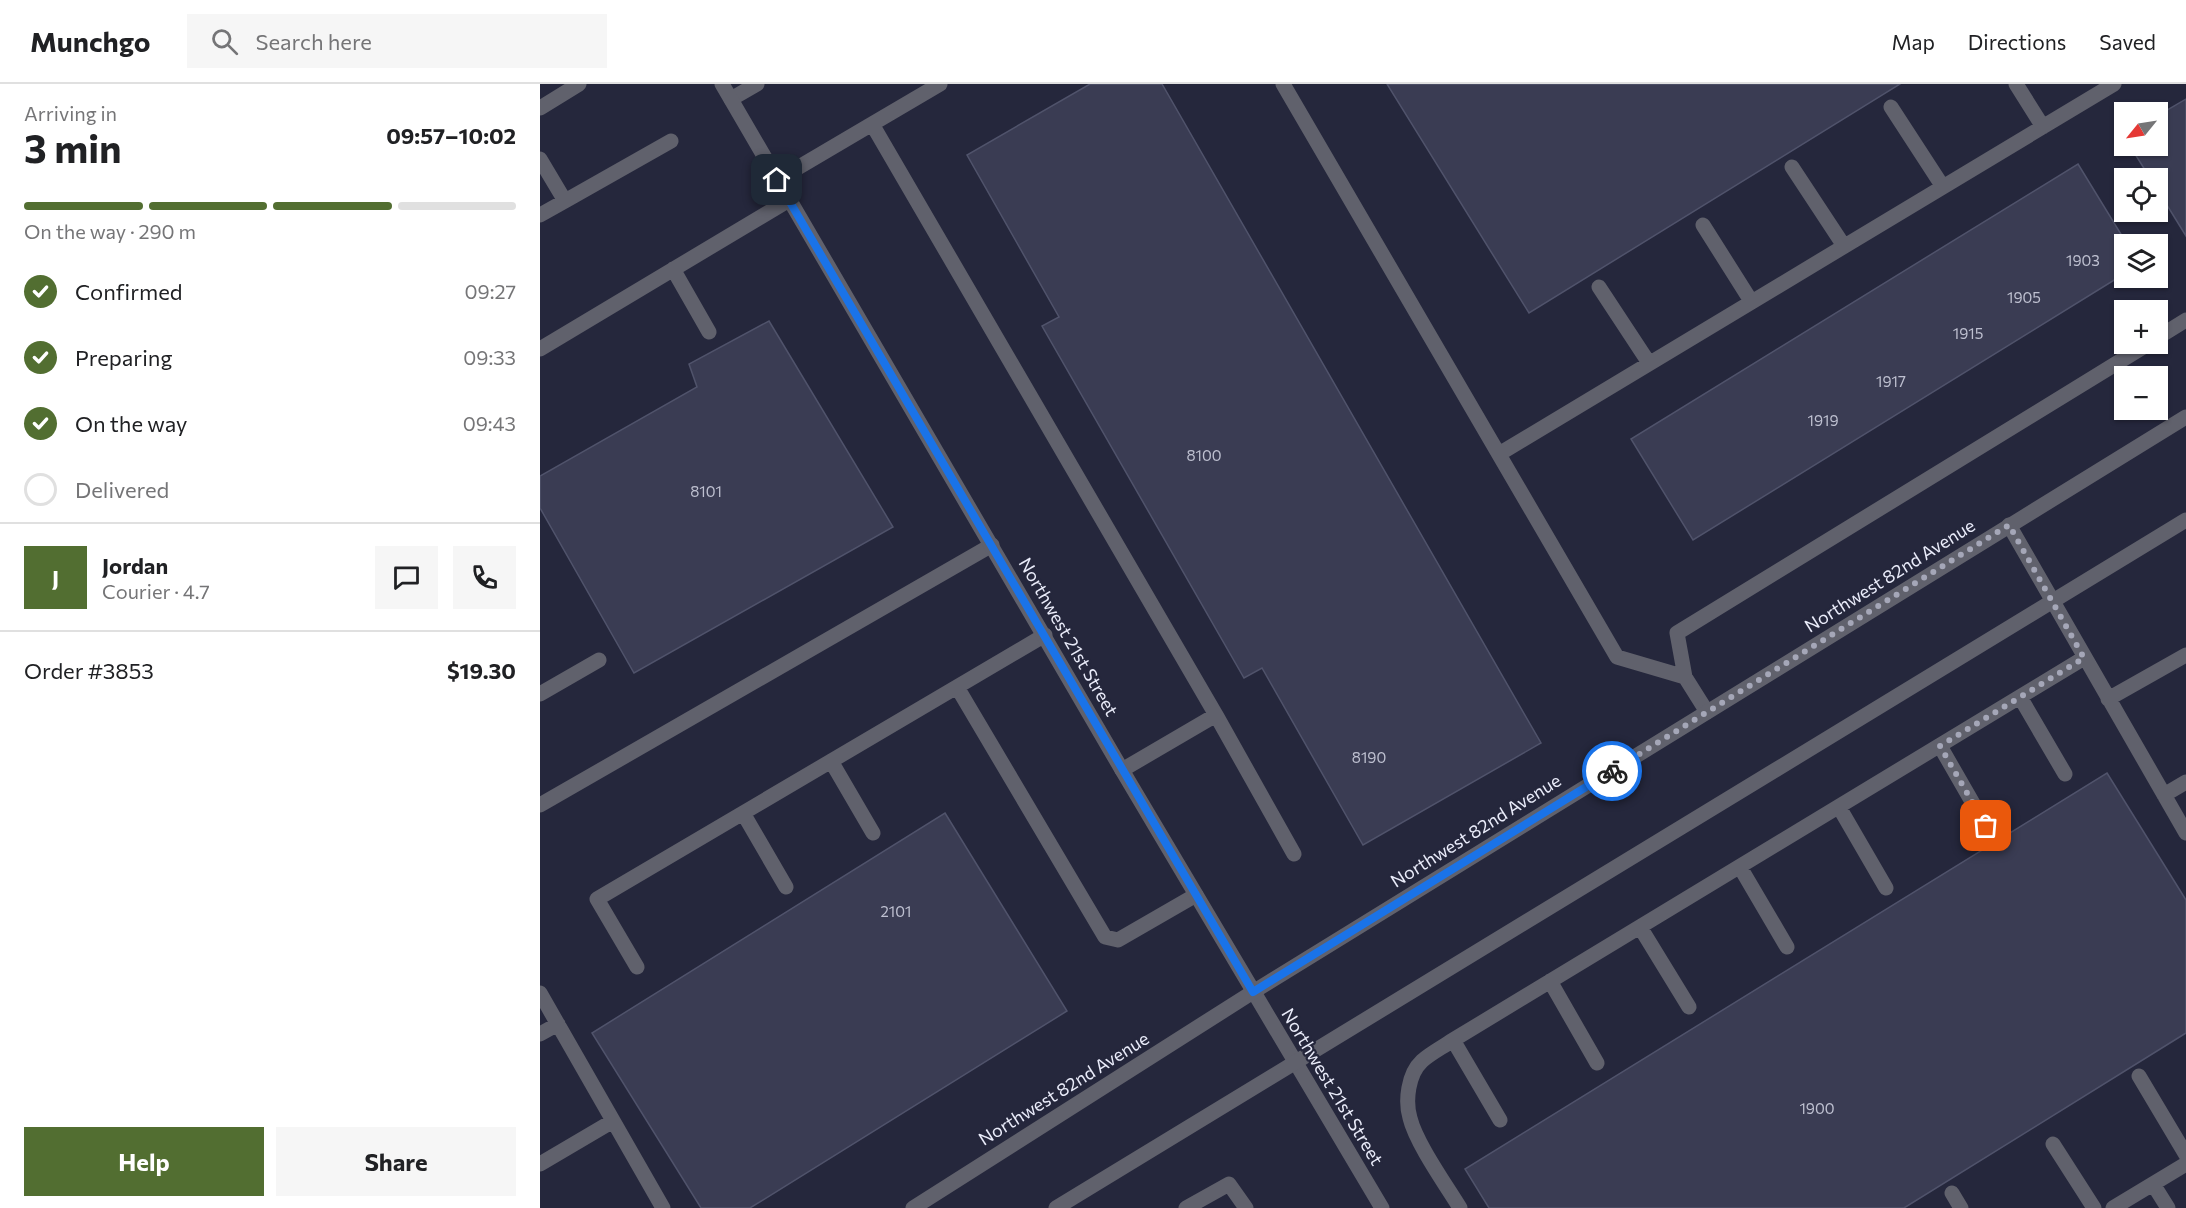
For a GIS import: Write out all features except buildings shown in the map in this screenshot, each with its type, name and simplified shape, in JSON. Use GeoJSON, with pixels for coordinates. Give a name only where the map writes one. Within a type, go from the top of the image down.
{"type":"FeatureCollection","features":[{"type":"Feature","properties":{"kind":"street"},"geometry":{"type":"LineString","coordinates":[[540,108],[579,84]]}},
{"type":"Feature","properties":{"kind":"street","name":"Northwest 21st Street"},"geometry":{"type":"LineString","coordinates":[[722,84],[1122,770],[1382,1208]]}},
{"type":"Feature","properties":{"kind":"street"},"geometry":{"type":"LineString","coordinates":[[731,99],[757,84]]}},
{"type":"Feature","properties":{"kind":"street"},"geometry":{"type":"LineString","coordinates":[[777,180],[940,84]]}},
{"type":"Feature","properties":{"kind":"street"},"geometry":{"type":"LineString","coordinates":[[1283,84],[1617,657],[1685,677]]}},
{"type":"Feature","properties":{"kind":"street"},"geometry":{"type":"LineString","coordinates":[[2016,84],[2043,127]]}},
{"type":"Feature","properties":{"kind":"street"},"geometry":{"type":"LineString","coordinates":[[1499,454],[2114,84]]}},
{"type":"Feature","properties":{"kind":"street"},"geometry":{"type":"LineString","coordinates":[[1892,107],[1943,187]]}},
{"type":"Feature","properties":{"kind":"street"},"geometry":{"type":"LineString","coordinates":[[872,124],[1216,715],[1294,854]]}},
{"type":"Feature","properties":{"kind":"street"},"geometry":{"type":"LineString","coordinates":[[540,216],[671,141]]}},
{"type":"Feature","properties":{"kind":"street"},"geometry":{"type":"LineString","coordinates":[[540,159],[565,201]]}},
{"type":"Feature","properties":{"kind":"street"},"geometry":{"type":"LineString","coordinates":[[1792,168],[1844,246]]}},
{"type":"Feature","properties":{"kind":"street"},"geometry":{"type":"LineString","coordinates":[[540,349],[789,200]]}},
{"type":"Feature","properties":{"kind":"street"},"geometry":{"type":"LineString","coordinates":[[1702,225],[1751,301]]}},
{"type":"Feature","properties":{"kind":"street"},"geometry":{"type":"LineString","coordinates":[[674,269],[709,332]]}},
{"type":"Feature","properties":{"kind":"street"},"geometry":{"type":"LineString","coordinates":[[1599,287],[1648,363]]}},
{"type":"Feature","properties":{"kind":"street"},"geometry":{"type":"LineString","coordinates":[[2168,331],[2186,320]]}},
{"type":"Feature","properties":{"kind":"street"},"geometry":{"type":"LineString","coordinates":[[1707,712],[1685,677],[1677,633],[2132,354]]}},
{"type":"Feature","properties":{"kind":"street","name":"Northwest 82nd Avenue"},"geometry":{"type":"LineString","coordinates":[[913,1208],[1253,992],[2186,417]]}},
{"type":"Feature","properties":{"kind":"street"},"geometry":{"type":"LineString","coordinates":[[1056,1208],[1296,1064],[2186,520]]}},
{"type":"Feature","properties":{"kind":"street"},"geometry":{"type":"LineString","coordinates":[[2009,525],[2186,833]]}},
{"type":"Feature","properties":{"kind":"street"},"geometry":{"type":"LineString","coordinates":[[540,805],[992,545]]}},
{"type":"Feature","properties":{"kind":"street"},"geometry":{"type":"LineString","coordinates":[[637,967],[597,899],[1045,635]]}},
{"type":"Feature","properties":{"kind":"street"},"geometry":{"type":"LineString","coordinates":[[2108,699],[2186,655]]}},
{"type":"Feature","properties":{"kind":"street"},"geometry":{"type":"LineString","coordinates":[[1460,1208],[1418,1137],[1410,1119],[1407,1099],[1411,1079],[1421,1062],[1453,1040],[2084,658]]}},
{"type":"Feature","properties":{"kind":"street"},"geometry":{"type":"LineString","coordinates":[[540,694],[600,660]]}},
{"type":"Feature","properties":{"kind":"street"},"geometry":{"type":"LineString","coordinates":[[957,687],[1105,937],[1118,940],[1196,895]]}},
{"type":"Feature","properties":{"kind":"street"},"geometry":{"type":"LineString","coordinates":[[2020,697],[2065,774]]}},
{"type":"Feature","properties":{"kind":"street"},"geometry":{"type":"LineString","coordinates":[[1122,770],[1216,715]]}},
{"type":"Feature","properties":{"kind":"street"},"geometry":{"type":"LineString","coordinates":[[1940,746],[1986,826]]}},
{"type":"Feature","properties":{"kind":"street"},"geometry":{"type":"LineString","coordinates":[[831,760],[873,833]]}},
{"type":"Feature","properties":{"kind":"street"},"geometry":{"type":"LineString","coordinates":[[2164,795],[2186,782]]}},
{"type":"Feature","properties":{"kind":"street"},"geometry":{"type":"LineString","coordinates":[[1839,807],[1886,888]]}},
{"type":"Feature","properties":{"kind":"street"},"geometry":{"type":"LineString","coordinates":[[743,813],[786,887]]}},
{"type":"Feature","properties":{"kind":"street"},"geometry":{"type":"LineString","coordinates":[[1740,867],[1787,947]]}},
{"type":"Feature","properties":{"kind":"street"},"geometry":{"type":"LineString","coordinates":[[1640,927],[1689,1006]]}},
{"type":"Feature","properties":{"kind":"street"},"geometry":{"type":"LineString","coordinates":[[1550,981],[1597,1063]]}},
{"type":"Feature","properties":{"kind":"street"},"geometry":{"type":"LineString","coordinates":[[540,993],[663,1208]]}},
{"type":"Feature","properties":{"kind":"street"},"geometry":{"type":"LineString","coordinates":[[540,1034],[558,1024]]}},
{"type":"Feature","properties":{"kind":"street"},"geometry":{"type":"LineString","coordinates":[[1453,1040],[1500,1120]]}},
{"type":"Feature","properties":{"kind":"street"},"geometry":{"type":"LineString","coordinates":[[2139,1076],[2186,1155]]}},
{"type":"Feature","properties":{"kind":"street"},"geometry":{"type":"LineString","coordinates":[[540,1164],[613,1121]]}},
{"type":"Feature","properties":{"kind":"street"},"geometry":{"type":"LineString","coordinates":[[2053,1144],[2094,1208]]}},
{"type":"Feature","properties":{"kind":"street"},"geometry":{"type":"LineString","coordinates":[[2113,1208],[2186,1164]]}},
{"type":"Feature","properties":{"kind":"street"},"geometry":{"type":"LineString","coordinates":[[1186,1208],[1229,1184],[1246,1208]]}},
{"type":"Feature","properties":{"kind":"street"},"geometry":{"type":"LineString","coordinates":[[2153,1184],[2168,1208]]}},
{"type":"Feature","properties":{"kind":"street"},"geometry":{"type":"LineString","coordinates":[[1952,1193],[1961,1208]]}},
{"type":"Feature","properties":{"kind":"way so far"},"geometry":{"type":"LineString","coordinates":[[1612,771],[2009,525],[2084,658],[1940,746],[1986,826]]}},
{"type":"Feature","properties":{"kind":"route"},"geometry":{"type":"LineString","coordinates":[[777,180],[1253,992],[1612,771]]}}]}
